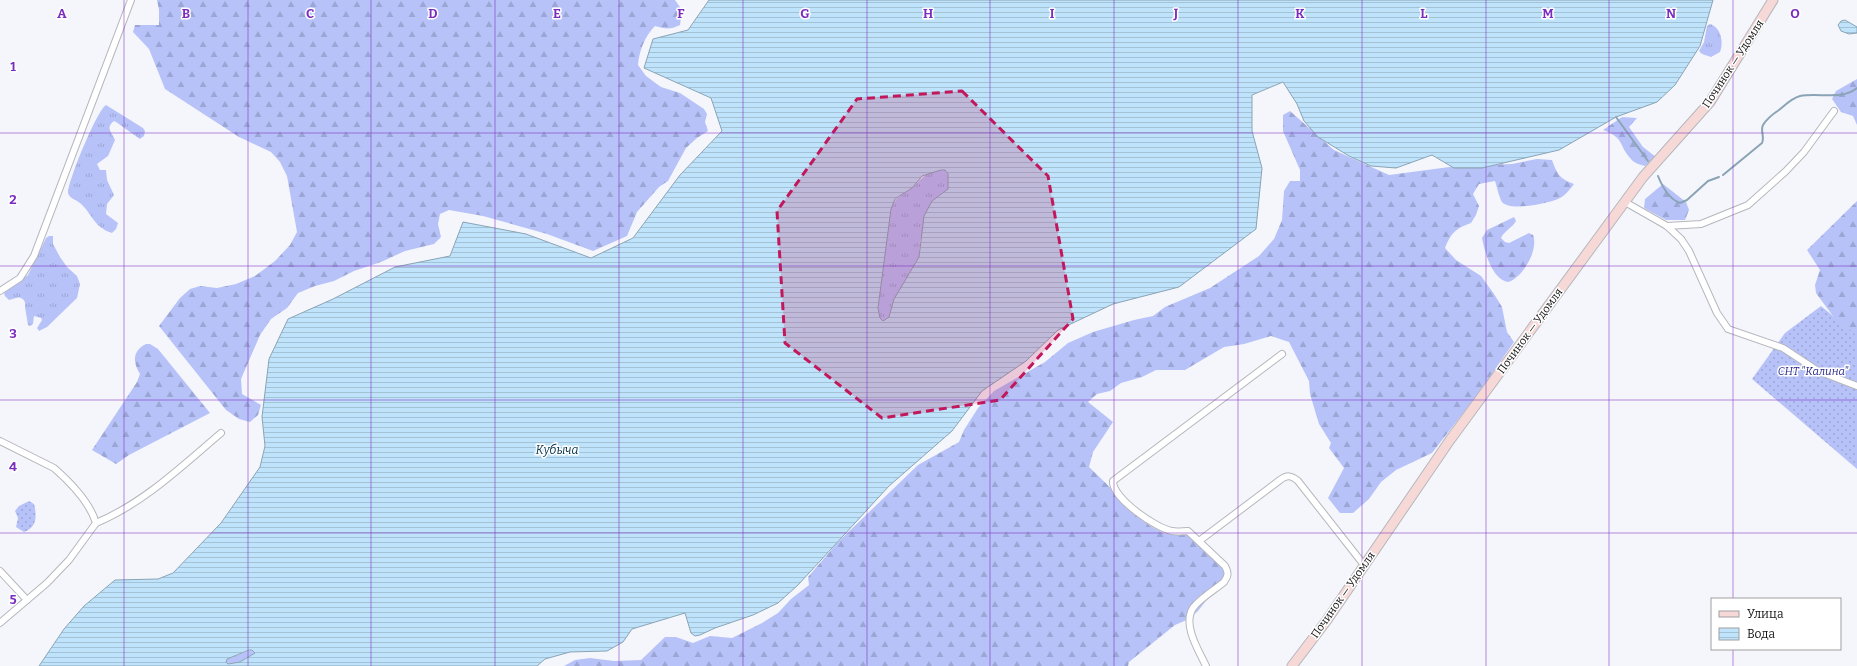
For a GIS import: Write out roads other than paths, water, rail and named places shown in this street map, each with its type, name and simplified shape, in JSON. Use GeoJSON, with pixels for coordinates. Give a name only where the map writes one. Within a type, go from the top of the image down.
{"type":"FeatureCollection","features":[{"type":"Feature","properties":{"kind":"main road","name":"Починок — Удомля"},"geometry":{"type":"LineString","coordinates":[[1292,666],[1327,620],[1450,440],[1625,202],[1643,178],[1710,102],[1773,0]]}},
{"type":"Feature","properties":{"kind":"street"},"geometry":{"type":"LineString","coordinates":[[0,291],[20,278],[34,256],[131,0]]}},
{"type":"Feature","properties":{"kind":"street"},"geometry":{"type":"LineString","coordinates":[[1668,226],[1701,224],[1748,206],[1804,152],[1834,111]]}},
{"type":"Feature","properties":{"kind":"street"},"geometry":{"type":"LineString","coordinates":[[1625,202],[1668,226],[1681,239],[1689,251],[1716,313],[1728,329],[1783,348],[1818,371],[1857,386]]}},
{"type":"Feature","properties":{"kind":"street"},"geometry":{"type":"LineString","coordinates":[[1206,666],[1190,629],[1190,616],[1194,607],[1228,577],[1228,572],[1225,566],[1188,531],[1173,532],[1153,524],[1125,501],[1114,488],[1113,481],[1282,354]]}},
{"type":"Feature","properties":{"kind":"street"},"geometry":{"type":"LineString","coordinates":[[0,623],[27,600],[69,560],[96,523],[112,516],[145,496],[222,433]]}},
{"type":"Feature","properties":{"kind":"street"},"geometry":{"type":"LineString","coordinates":[[0,441],[54,468],[60,473],[90,509],[96,523]]}},
{"type":"Feature","properties":{"kind":"street"},"geometry":{"type":"LineString","coordinates":[[1199,541],[1280,480],[1289,476],[1298,481],[1364,565]]}},
{"type":"Feature","properties":{"kind":"street"},"geometry":{"type":"LineString","coordinates":[[0,571],[27,600]]}},
{"type":"Feature","properties":{"kind":"water","name":"Кубыча"},"geometry":{"type":"Polygon","coordinates":[[[709,0],[1713,0],[1700,46],[1675,85],[1657,102],[1616,117],[1559,150],[1482,168],[1454,168],[1432,155],[1396,168],[1371,166],[1349,156],[1318,137],[1304,121],[1297,104],[1283,82],[1252,95],[1252,131],[1262,168],[1256,229],[1179,287],[1113,304],[1058,330],[1026,361],[982,391],[952,431],[889,486],[798,585],[778,603],[753,615],[695,636],[691,633],[685,613],[632,629],[623,642],[607,651],[570,652],[545,659],[537,666],[39,666],[64,629],[84,606],[115,580],[158,579],[173,573],[221,523],[260,467],[265,446],[262,417],[269,359],[288,319],[333,299],[395,267],[450,256],[463,222],[526,234],[591,258],[633,238],[680,175],[722,131],[711,98],[644,68],[653,39],[688,30],[709,0]],[[945,170],[922,176],[912,188],[895,199],[891,209],[878,308],[880,318],[883,321],[889,317],[894,299],[919,257],[924,216],[932,201],[948,189],[948,174],[945,170]],[[252,650],[227,659],[226,662],[228,664],[240,662],[255,653],[252,650]]]}},
{"type":"Feature","properties":{"kind":"water"},"geometry":{"type":"Polygon","coordinates":[[[1845,20],[1857,27],[1857,33],[1849,34],[1841,31],[1838,25],[1841,21],[1845,20]]]}},
{"type":"Feature","properties":{"kind":"waterway"},"geometry":{"type":"LineString","coordinates":[[1723,175],[1762,143],[1763,125],[1770,116],[1791,100],[1807,95],[1844,94],[1857,88]]}},
{"type":"Feature","properties":{"kind":"waterway"},"geometry":{"type":"LineString","coordinates":[[1616,117],[1648,161]]}},
{"type":"Feature","properties":{"kind":"waterway"},"geometry":{"type":"LineString","coordinates":[[1658,176],[1669,195],[1680,203],[1687,200],[1708,181],[1719,177]]}},
{"type":"Feature","properties":{"kind":"park label","name":"СНТ \"Калина\""},"geometry":{"type":"Point","coordinates":[1813,371]}}]}
